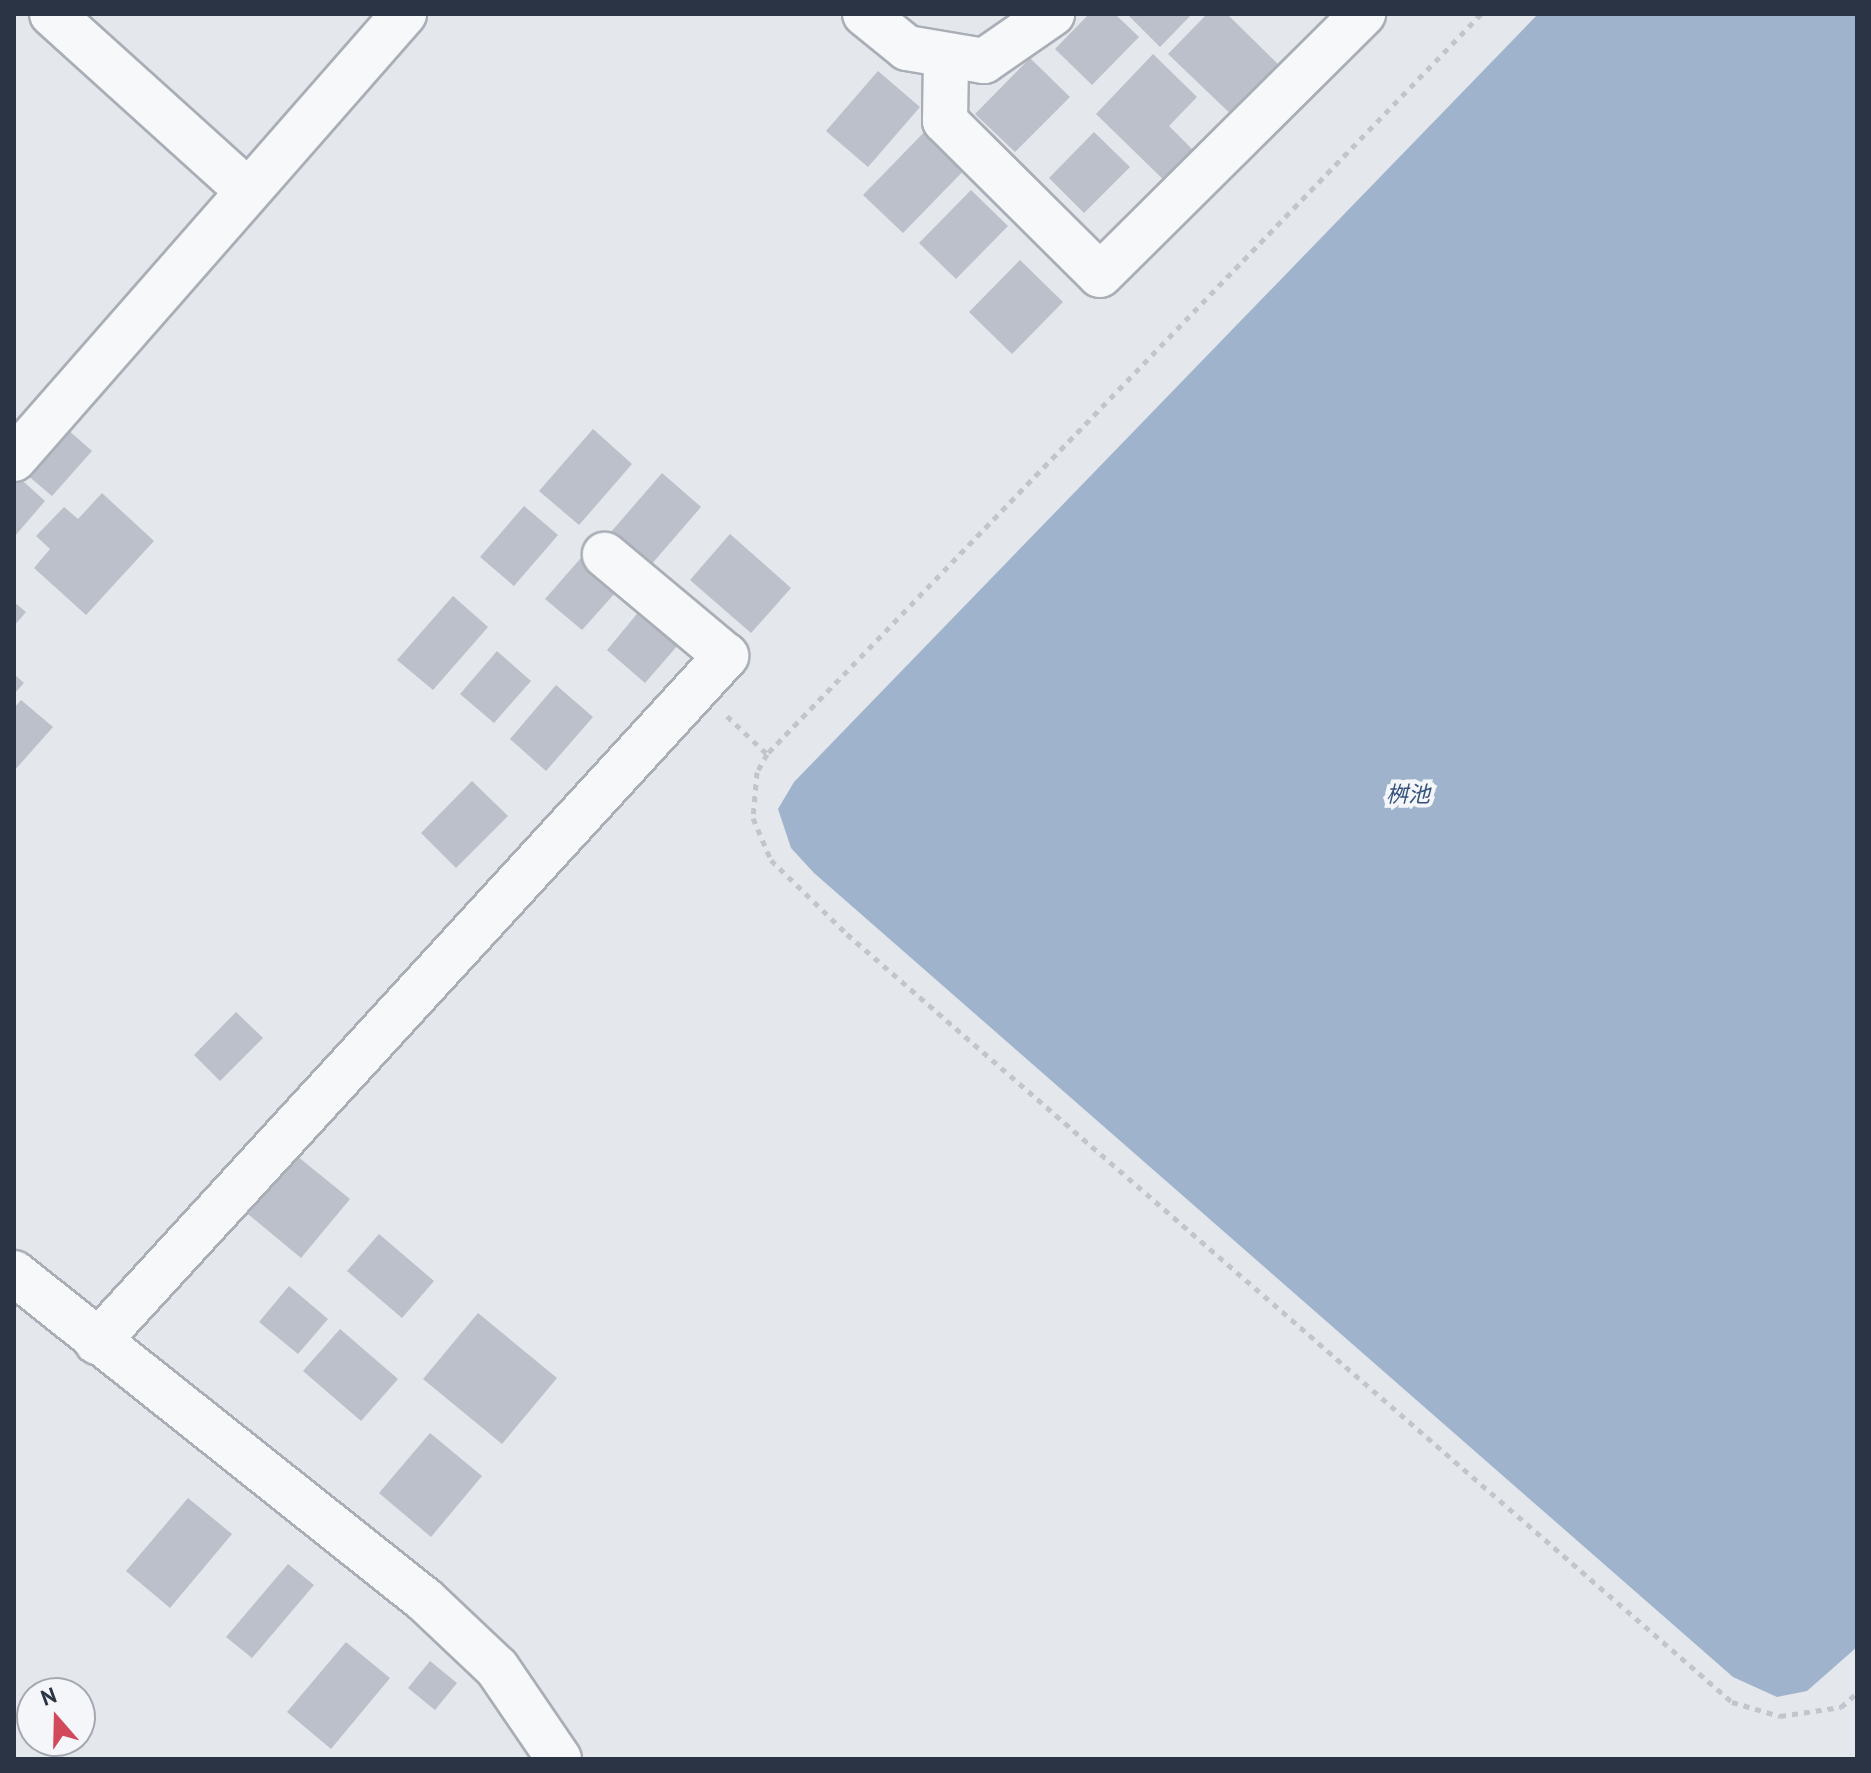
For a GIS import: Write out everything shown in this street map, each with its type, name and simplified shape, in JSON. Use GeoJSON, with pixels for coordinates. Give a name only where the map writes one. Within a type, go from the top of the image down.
{"type":"FeatureCollection","features":[{"type":"Feature","properties":{"kind":"street"},"geometry":{"type":"LineString","coordinates":[[52,14],[247,190]]}},
{"type":"Feature","properties":{"kind":"street"},"geometry":{"type":"LineString","coordinates":[[14,459],[404,14]]}},
{"type":"Feature","properties":{"kind":"street"},"geometry":{"type":"LineString","coordinates":[[865,14],[907,48],[946,59],[984,61],[1052,14]]}},
{"type":"Feature","properties":{"kind":"street"},"geometry":{"type":"LineString","coordinates":[[946,59],[945,121],[1100,275],[1363,14]]}},
{"type":"Feature","properties":{"kind":"street"},"geometry":{"type":"LineString","coordinates":[[97,1342],[726,656],[605,555]]}},
{"type":"Feature","properties":{"kind":"street"},"geometry":{"type":"LineString","coordinates":[[14,1273],[425,1600],[497,1668],[559,1759]]}},
{"type":"Feature","properties":{"kind":"path"},"geometry":{"type":"LineString","coordinates":[[1481,14],[767,754],[757,772],[753,818],[771,860],[1732,1702],[1780,1716],[1841,1707],[1857,1693]]}},
{"type":"Feature","properties":{"kind":"path"},"geometry":{"type":"LineString","coordinates":[[729,718],[767,754]]}},
{"type":"Feature","properties":{"kind":"water","name":"桝池"},"geometry":{"type":"Polygon","coordinates":[[[1538,14],[1857,14],[1857,1647],[1807,1691],[1777,1697],[1733,1677],[814,873],[791,848],[778,809],[794,782],[1538,14]]]}},
{"type":"Feature","properties":{"kind":"building"},"geometry":{"type":"Polygon","coordinates":[[[1089,14],[1115,14],[1139,37],[1092,85],[1055,49],[1089,14]]]}},
{"type":"Feature","properties":{"kind":"building"},"geometry":{"type":"Polygon","coordinates":[[[1127,14],[1192,14],[1160,47],[1127,14]]]}},
{"type":"Feature","properties":{"kind":"building"},"geometry":{"type":"Polygon","coordinates":[[[1207,14],[1227,14],[1285,71],[1237,120],[1168,54],[1207,14]]]}},
{"type":"Feature","properties":{"kind":"building"},"geometry":{"type":"Polygon","coordinates":[[[1153,54],[1197,97],[1169,126],[1202,159],[1173,189],[1096,114],[1153,54]]]}},
{"type":"Feature","properties":{"kind":"building"},"geometry":{"type":"Polygon","coordinates":[[[1030,58],[1070,97],[1015,152],[975,114],[1030,58]]]}},
{"type":"Feature","properties":{"kind":"building"},"geometry":{"type":"Polygon","coordinates":[[[878,71],[920,107],[868,167],[826,131],[878,71]]]}},
{"type":"Feature","properties":{"kind":"building"},"geometry":{"type":"Polygon","coordinates":[[[933,123],[973,161],[903,233],[863,195],[933,123]]]}},
{"type":"Feature","properties":{"kind":"building"},"geometry":{"type":"Polygon","coordinates":[[[1094,132],[1130,167],[1084,213],[1049,178],[1094,132]]]}},
{"type":"Feature","properties":{"kind":"building"},"geometry":{"type":"Polygon","coordinates":[[[971,190],[1008,226],[956,279],[919,243],[971,190]]]}},
{"type":"Feature","properties":{"kind":"building"},"geometry":{"type":"Polygon","coordinates":[[[1020,260],[1063,302],[1012,354],[969,312],[1020,260]]]}},
{"type":"Feature","properties":{"kind":"building"},"geometry":{"type":"Polygon","coordinates":[[[59,422],[92,451],[52,496],[19,468],[59,422]]]}},
{"type":"Feature","properties":{"kind":"building"},"geometry":{"type":"Polygon","coordinates":[[[593,429],[632,464],[579,525],[539,491],[593,429]]]}},
{"type":"Feature","properties":{"kind":"building"},"geometry":{"type":"Polygon","coordinates":[[[14,473],[45,501],[14,537],[14,473]]]}},
{"type":"Feature","properties":{"kind":"building"},"geometry":{"type":"Polygon","coordinates":[[[662,473],[701,507],[650,566],[611,532],[662,473]]]}},
{"type":"Feature","properties":{"kind":"building"},"geometry":{"type":"Polygon","coordinates":[[[102,493],[154,541],[86,615],[34,568],[50,549],[36,536],[64,507],[78,519],[102,493]]]}},
{"type":"Feature","properties":{"kind":"building"},"geometry":{"type":"Polygon","coordinates":[[[524,506],[558,535],[514,586],[480,557],[524,506]]]}},
{"type":"Feature","properties":{"kind":"building"},"geometry":{"type":"Polygon","coordinates":[[[730,534],[791,588],[751,633],[690,580],[730,534]]]}},
{"type":"Feature","properties":{"kind":"building"},"geometry":{"type":"Polygon","coordinates":[[[587,551],[624,583],[582,630],[545,599],[587,551]]]}},
{"type":"Feature","properties":{"kind":"building"},"geometry":{"type":"Polygon","coordinates":[[[453,596],[488,627],[433,690],[397,660],[453,596]]]}},
{"type":"Feature","properties":{"kind":"building"},"geometry":{"type":"Polygon","coordinates":[[[14,602],[26,612],[14,626],[14,602]]]}},
{"type":"Feature","properties":{"kind":"building"},"geometry":{"type":"Polygon","coordinates":[[[646,603],[685,637],[645,683],[607,650],[646,603]]]}},
{"type":"Feature","properties":{"kind":"building"},"geometry":{"type":"Polygon","coordinates":[[[497,651],[531,681],[494,723],[460,694],[497,651]]]}},
{"type":"Feature","properties":{"kind":"building"},"geometry":{"type":"Polygon","coordinates":[[[14,674],[24,683],[14,694],[14,674]]]}},
{"type":"Feature","properties":{"kind":"building"},"geometry":{"type":"Polygon","coordinates":[[[556,685],[593,717],[546,771],[510,739],[556,685]]]}},
{"type":"Feature","properties":{"kind":"building"},"geometry":{"type":"Polygon","coordinates":[[[21,700],[53,727],[14,771],[14,708],[21,700]]]}},
{"type":"Feature","properties":{"kind":"building"},"geometry":{"type":"Polygon","coordinates":[[[472,781],[508,816],[456,868],[421,833],[472,781]]]}},
{"type":"Feature","properties":{"kind":"building"},"geometry":{"type":"Polygon","coordinates":[[[236,1012],[263,1038],[220,1081],[194,1055],[236,1012]]]}},
{"type":"Feature","properties":{"kind":"building"},"geometry":{"type":"Polygon","coordinates":[[[297,1156],[350,1199],[301,1258],[248,1214],[297,1156]]]}},
{"type":"Feature","properties":{"kind":"building"},"geometry":{"type":"Polygon","coordinates":[[[379,1234],[434,1281],[402,1318],[347,1271],[379,1234]]]}},
{"type":"Feature","properties":{"kind":"building"},"geometry":{"type":"Polygon","coordinates":[[[289,1286],[328,1319],[298,1354],[259,1322],[289,1286]]]}},
{"type":"Feature","properties":{"kind":"building"},"geometry":{"type":"Polygon","coordinates":[[[478,1313],[557,1378],[502,1444],[423,1379],[478,1313]]]}},
{"type":"Feature","properties":{"kind":"building"},"geometry":{"type":"Polygon","coordinates":[[[340,1329],[398,1379],[361,1421],[303,1371],[340,1329]]]}},
{"type":"Feature","properties":{"kind":"building"},"geometry":{"type":"Polygon","coordinates":[[[430,1433],[482,1476],[431,1537],[379,1493],[430,1433]]]}},
{"type":"Feature","properties":{"kind":"building"},"geometry":{"type":"Polygon","coordinates":[[[188,1498],[232,1534],[170,1608],[126,1571],[188,1498]]]}},
{"type":"Feature","properties":{"kind":"building"},"geometry":{"type":"Polygon","coordinates":[[[288,1564],[314,1585],[252,1658],[226,1637],[288,1564]]]}},
{"type":"Feature","properties":{"kind":"building"},"geometry":{"type":"Polygon","coordinates":[[[346,1642],[390,1678],[331,1749],[287,1712],[346,1642]]]}},
{"type":"Feature","properties":{"kind":"building"},"geometry":{"type":"Polygon","coordinates":[[[430,1661],[457,1683],[435,1710],[408,1688],[430,1661]]]}}]}
